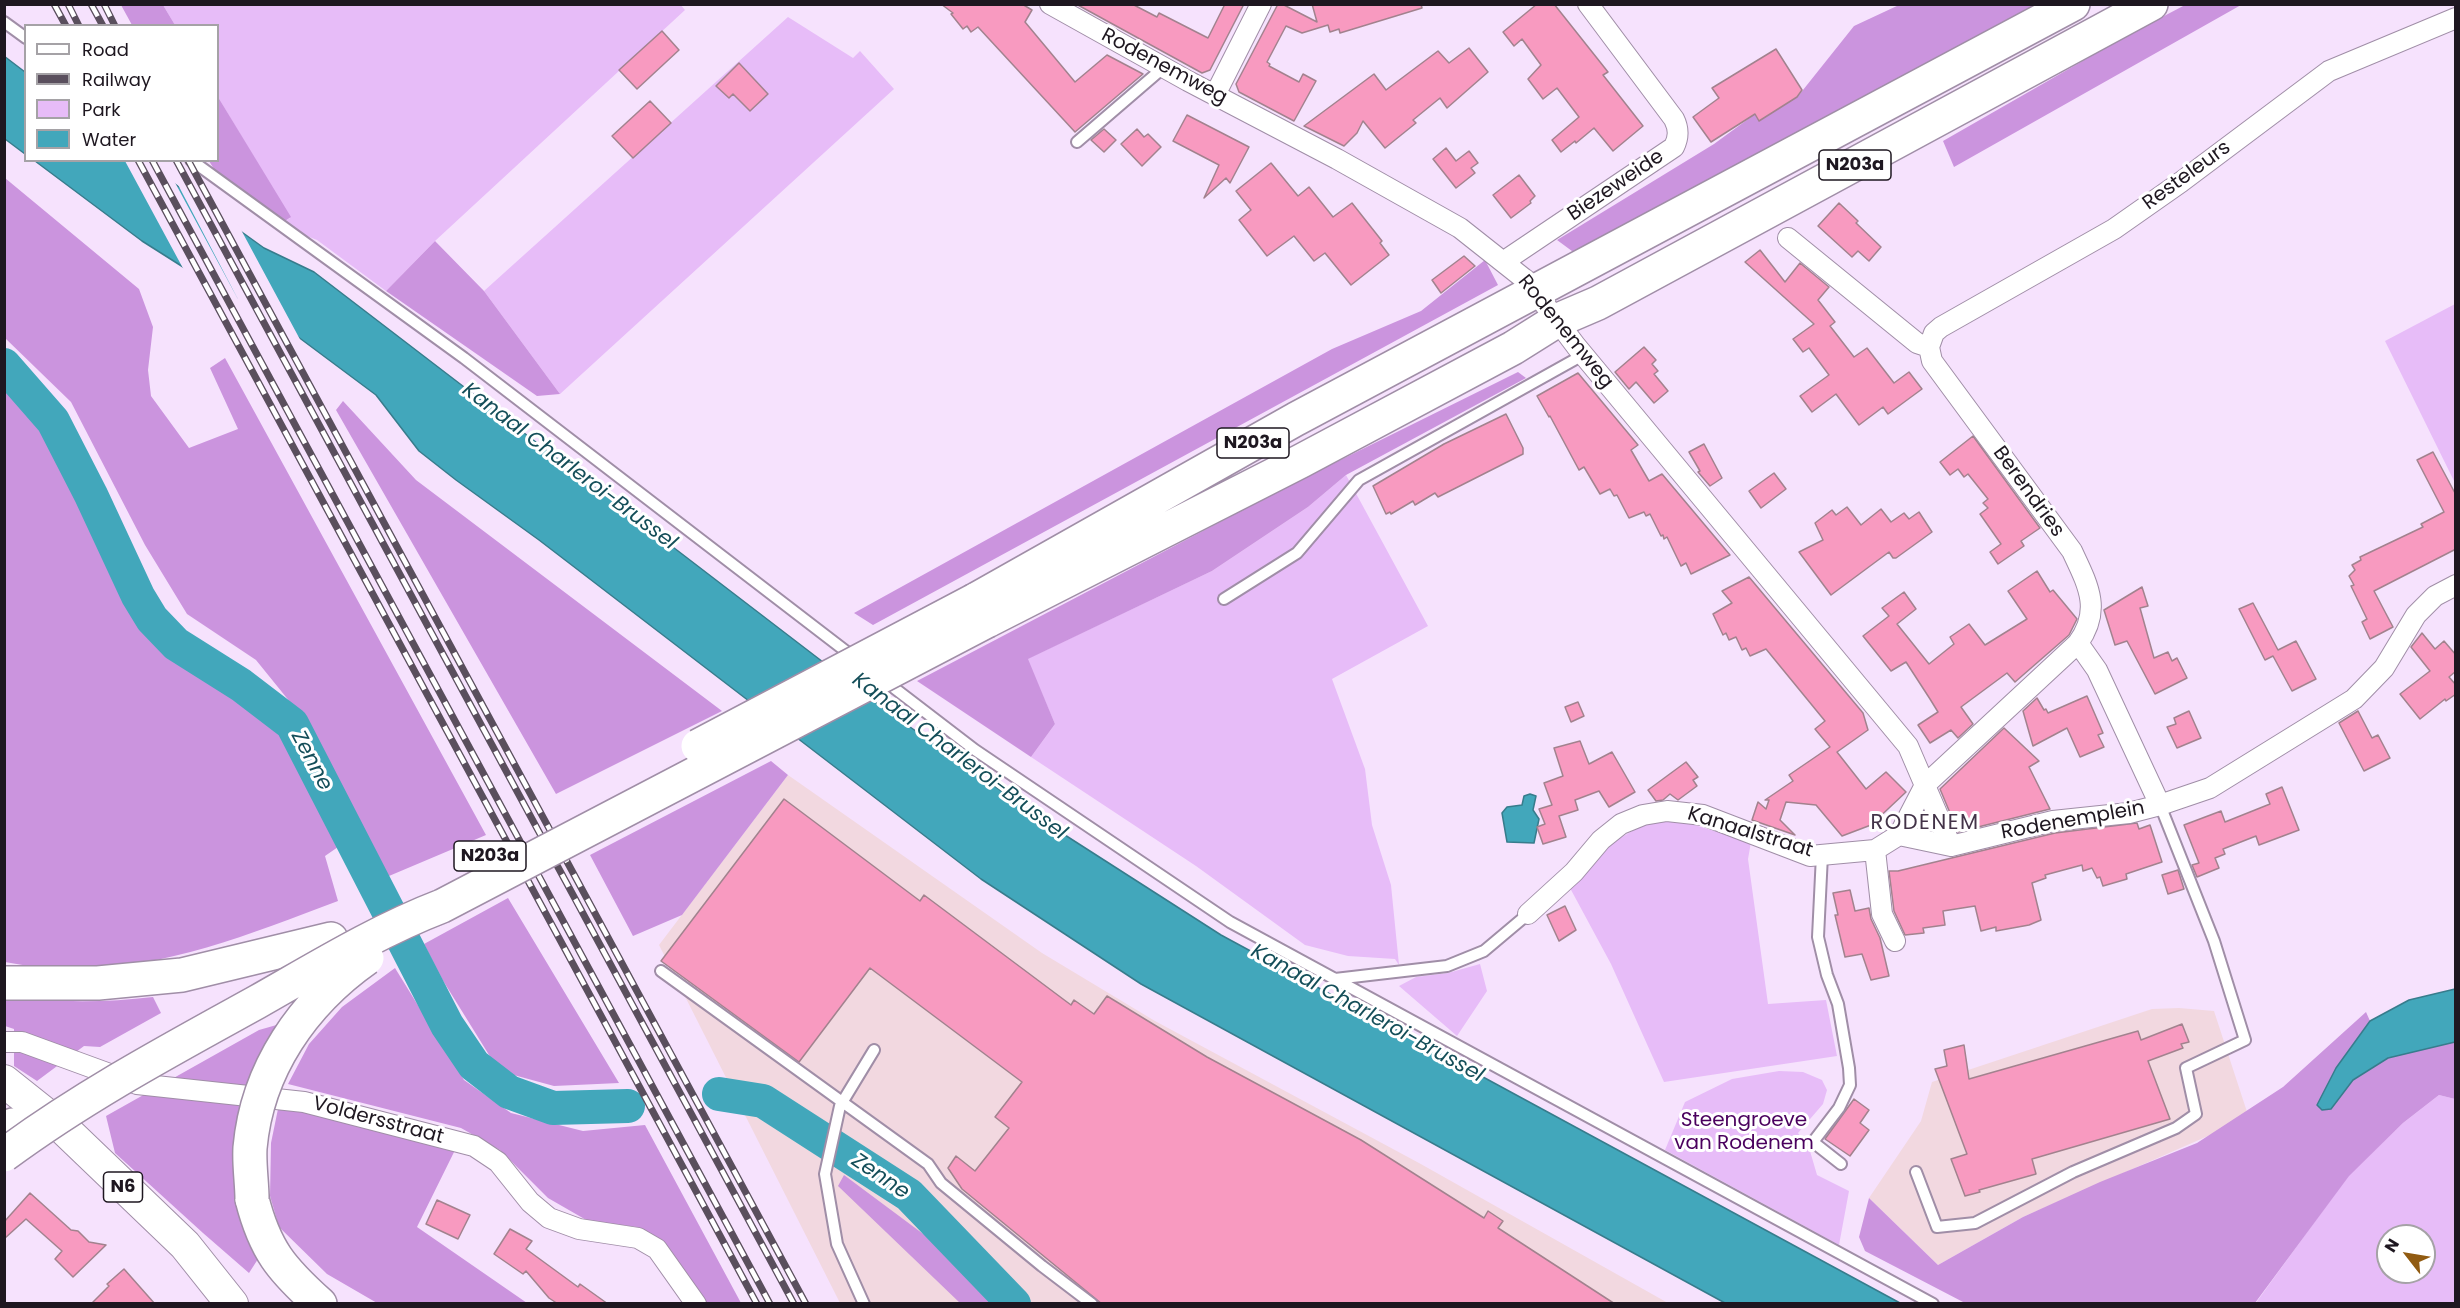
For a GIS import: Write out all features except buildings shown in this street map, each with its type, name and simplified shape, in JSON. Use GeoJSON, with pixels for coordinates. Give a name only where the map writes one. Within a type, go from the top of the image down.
{"type":"FeatureCollection","features":[{"type":"Feature","properties":{"kind":"highway","name":"N203a"},"geometry":{"type":"LineString","coordinates":[[4,1155],[92,1094],[142,1066],[388,930],[442,906],[981,611],[1296,419],[2073,4]]}},
{"type":"Feature","properties":{"kind":"highway","name":"N203a"},"geometry":{"type":"LineString","coordinates":[[4,1131],[108,1064],[332,939],[981,611],[1301,461],[1513,348],[1556,321],[1608,297],[2151,4]]}},
{"type":"Feature","properties":{"kind":"highway"},"geometry":{"type":"LineString","coordinates":[[320,1304],[296,1282],[273,1254],[260,1230],[252,1199],[250,1150],[257,1107],[270,1069],[302,1017],[341,976],[442,906]]}},
{"type":"Feature","properties":{"kind":"highway"},"geometry":{"type":"LineString","coordinates":[[4,983],[98,983],[182,975],[332,939]]}},
{"type":"Feature","properties":{"kind":"main road","name":"N6"},"geometry":{"type":"LineString","coordinates":[[4,1081],[63,1128],[185,1245],[232,1304]]}},
{"type":"Feature","properties":{"kind":"street","name":"Rodenemweg"},"geometry":{"type":"LineString","coordinates":[[1050,4],[1163,68],[1337,159],[1461,228],[1527,281],[1583,355],[1908,746],[1925,785]]}},
{"type":"Feature","properties":{"kind":"street"},"geometry":{"type":"LineString","coordinates":[[1215,95],[1262,4]]}},
{"type":"Feature","properties":{"kind":"street","name":"Biezeweide"},"geometry":{"type":"LineString","coordinates":[[1503,262],[1674,147],[1679,133],[1676,123],[1588,4]]}},
{"type":"Feature","properties":{"kind":"street","name":"Resteleurs"},"geometry":{"type":"LineString","coordinates":[[1929,347],[1934,333],[1941,327],[2114,229],[2181,182],[2329,71],[2456,18]]}},
{"type":"Feature","properties":{"kind":"street"},"geometry":{"type":"LineString","coordinates":[[1788,238],[1912,338],[1929,347]]}},
{"type":"Feature","properties":{"kind":"street","name":"Berendries"},"geometry":{"type":"LineString","coordinates":[[1929,347],[1932,361],[2072,551],[2082,573],[2092,613],[2088,630],[2078,643]]}},
{"type":"Feature","properties":{"kind":"street"},"geometry":{"type":"LineString","coordinates":[[1899,835],[1925,785],[2078,643],[2097,670],[2164,813],[2210,788],[2354,699],[2384,669],[2416,615],[2435,596],[2456,585]]}},
{"type":"Feature","properties":{"kind":"street"},"geometry":{"type":"LineString","coordinates":[[1925,785],[1951,846]]}},
{"type":"Feature","properties":{"kind":"street","name":"Kanaalstraat"},"geometry":{"type":"LineString","coordinates":[[1528,914],[1574,872],[1601,840],[1620,824],[1643,815],[1667,811],[1703,815],[1810,856],[1875,850],[1899,835]]}},
{"type":"Feature","properties":{"kind":"street","name":"Rodenemplein"},"geometry":{"type":"LineString","coordinates":[[1899,835],[1951,846],[2053,821],[2129,813],[2164,813]]}},
{"type":"Feature","properties":{"kind":"street"},"geometry":{"type":"LineString","coordinates":[[1875,850],[1882,914],[1894,941]]}},
{"type":"Feature","properties":{"kind":"street","name":"Voldersstraat"},"geometry":{"type":"LineString","coordinates":[[4,1042],[22,1042],[137,1084],[304,1102],[474,1146],[498,1162],[530,1202],[549,1218],[579,1229],[638,1238],[657,1249],[696,1304]]}},
{"type":"Feature","properties":{"kind":"lane"},"geometry":{"type":"LineString","coordinates":[[4,22],[24,37]]}},
{"type":"Feature","properties":{"kind":"lane"},"geometry":{"type":"LineString","coordinates":[[1077,142],[1163,68]]}},
{"type":"Feature","properties":{"kind":"lane"},"geometry":{"type":"LineString","coordinates":[[194,162],[464,358],[975,750],[1230,922],[1933,1304]]}},
{"type":"Feature","properties":{"kind":"lane"},"geometry":{"type":"LineString","coordinates":[[1224,599],[1297,553],[1359,480],[1583,355]]}},
{"type":"Feature","properties":{"kind":"lane"},"geometry":{"type":"LineString","coordinates":[[1916,1172],[1937,1227],[1975,1223],[2073,1172],[2176,1128],[2196,1114],[2186,1068],[2245,1040],[2214,941],[2164,813]]}},
{"type":"Feature","properties":{"kind":"lane"},"geometry":{"type":"LineString","coordinates":[[1822,855],[1818,937],[1827,975],[1838,1004],[1850,1085],[1839,1108],[1813,1142],[1841,1164]]}},
{"type":"Feature","properties":{"kind":"lane"},"geometry":{"type":"LineString","coordinates":[[1334,979],[1447,966],[1484,951],[1528,914]]}},
{"type":"Feature","properties":{"kind":"lane"},"geometry":{"type":"LineString","coordinates":[[661,971],[928,1164],[941,1183],[1092,1304]]}},
{"type":"Feature","properties":{"kind":"lane"},"geometry":{"type":"LineString","coordinates":[[864,1304],[837,1244],[825,1174],[841,1103],[874,1050]]}},
{"type":"Feature","properties":{"kind":"shaded area"},"geometry":{"type":"Polygon","coordinates":[[[121,5],[163,5],[174,24],[131,24],[121,5]]]}},
{"type":"Feature","properties":{"kind":"shaded area"},"geometry":{"type":"Polygon","coordinates":[[[1899,5],[2039,5],[1576,254],[1557,240],[1714,144],[1755,114],[1759,121],[1799,95],[1854,26],[1899,5]]]}},
{"type":"Feature","properties":{"kind":"shaded area"},"geometry":{"type":"Polygon","coordinates":[[[2185,5],[2241,5],[1954,167],[1943,141],[2185,5]]]}},
{"type":"Feature","properties":{"kind":"shaded area"},"geometry":{"type":"Polygon","coordinates":[[[219,99],[291,217],[279,225],[214,169],[210,162],[219,162],[219,99]]]}},
{"type":"Feature","properties":{"kind":"shaded area"},"geometry":{"type":"Polygon","coordinates":[[[5,178],[139,289],[153,327],[148,370],[151,396],[189,448],[238,429],[210,368],[225,358],[486,835],[389,876],[358,828],[321,752],[290,702],[256,660],[187,614],[145,545],[71,402],[5,338],[5,178]]]}},
{"type":"Feature","properties":{"kind":"shaded area"},"geometry":{"type":"Polygon","coordinates":[[[435,241],[484,291],[560,394],[537,396],[386,291],[435,241]]]}},
{"type":"Feature","properties":{"kind":"shaded area"},"geometry":{"type":"Polygon","coordinates":[[[1485,260],[1498,285],[873,625],[854,613],[1332,349],[1421,311],[1485,260]]]}},
{"type":"Feature","properties":{"kind":"shaded area"},"geometry":{"type":"Polygon","coordinates":[[[1518,372],[1526,378],[1346,475],[1308,507],[1212,571],[1028,659],[1055,724],[1031,757],[917,681],[1302,479],[1518,372]]]}},
{"type":"Feature","properties":{"kind":"shaded area"},"geometry":{"type":"Polygon","coordinates":[[[4,380],[36,415],[139,605],[174,649],[255,703],[286,728],[338,847],[325,856],[338,901],[215,945],[134,964],[92,968],[49,968],[5,962],[4,380]]]}},
{"type":"Feature","properties":{"kind":"shaded area"},"geometry":{"type":"Polygon","coordinates":[[[343,401],[416,480],[722,711],[556,794],[336,410],[343,401]]]}},
{"type":"Feature","properties":{"kind":"shaded area"},"geometry":{"type":"Polygon","coordinates":[[[771,761],[788,775],[682,915],[633,936],[590,855],[771,761]]]}},
{"type":"Feature","properties":{"kind":"shaded area"},"geometry":{"type":"Polygon","coordinates":[[[788,775],[1042,953],[1155,1021],[1419,1163],[1668,1303],[840,1303],[659,945],[788,775]]]}},
{"type":"Feature","properties":{"kind":"shaded area"},"geometry":{"type":"Polygon","coordinates":[[[508,898],[619,1083],[554,1086],[499,1071],[442,979],[424,944],[508,898]]]}},
{"type":"Feature","properties":{"kind":"shaded area"},"geometry":{"type":"Polygon","coordinates":[[[395,968],[464,1080],[511,1113],[583,1131],[645,1125],[741,1303],[705,1303],[665,1244],[637,1227],[588,1221],[548,1198],[500,1150],[461,1128],[288,1084],[309,1044],[342,1007],[395,968]]]}},
{"type":"Feature","properties":{"kind":"shaded area"},"geometry":{"type":"Polygon","coordinates":[[[5,997],[79,1001],[153,997],[161,1013],[100,1047],[84,1046],[37,1081],[14,1066],[14,1029],[5,1026],[5,997]]]}},
{"type":"Feature","properties":{"kind":"shaded area"},"geometry":{"type":"Polygon","coordinates":[[[2179,1008],[2214,1011],[2249,1118],[2023,1217],[1938,1265],[1869,1198],[1921,1121],[1932,1082],[2152,1009],[2179,1008]]]}},
{"type":"Feature","properties":{"kind":"shaded area"},"geometry":{"type":"Polygon","coordinates":[[[2366,1012],[2370,1021],[2336,1068],[2331,1109],[2353,1080],[2388,1058],[2451,1041],[2455,1042],[2455,1099],[2439,1095],[2403,1123],[2349,1176],[2255,1303],[1965,1303],[1865,1251],[1859,1237],[1869,1198],[1938,1265],[2023,1217],[2100,1182],[2197,1143],[2283,1087],[2366,1012]]]}},
{"type":"Feature","properties":{"kind":"shaded area"},"geometry":{"type":"Polygon","coordinates":[[[280,1024],[238,1201],[258,1259],[249,1273],[115,1153],[106,1116],[259,1030],[280,1024]]]}},
{"type":"Feature","properties":{"kind":"shaded area"},"geometry":{"type":"Polygon","coordinates":[[[279,1104],[457,1146],[417,1227],[527,1303],[377,1303],[327,1274],[279,1227],[270,1196],[271,1143],[279,1104]]]}},
{"type":"Feature","properties":{"kind":"shaded area"},"geometry":{"type":"Polygon","coordinates":[[[844,1175],[981,1277],[1010,1303],[960,1303],[838,1186],[844,1175]]]}},
{"type":"Feature","properties":{"kind":"green space"},"geometry":{"type":"Polygon","coordinates":[[[680,4],[685,10],[435,241],[386,291],[317,240],[279,225],[290,218],[219,99],[219,24],[174,24],[163,5],[680,4]]]}},
{"type":"Feature","properties":{"kind":"green space"},"geometry":{"type":"Polygon","coordinates":[[[788,17],[853,58],[860,51],[894,89],[560,394],[484,291],[788,17]]]}},
{"type":"Feature","properties":{"kind":"green space"},"geometry":{"type":"Polygon","coordinates":[[[2455,304],[2455,483],[2385,341],[2455,304]]]}},
{"type":"Feature","properties":{"kind":"green space"},"geometry":{"type":"Polygon","coordinates":[[[1346,475],[1428,626],[1332,679],[1365,769],[1372,825],[1391,885],[1399,965],[1395,959],[1348,956],[1305,945],[1196,866],[1031,757],[1055,724],[1027,659],[1212,571],[1308,507],[1346,475]]]}},
{"type":"Feature","properties":{"kind":"green space"},"geometry":{"type":"Polygon","coordinates":[[[1668,817],[1751,842],[1748,859],[1768,1004],[1826,1000],[1837,1056],[1664,1082],[1611,964],[1570,888],[1615,841],[1641,826],[1668,817]]]}},
{"type":"Feature","properties":{"kind":"green space"},"geometry":{"type":"Polygon","coordinates":[[[1480,964],[1487,991],[1457,1036],[1399,986],[1416,977],[1448,973],[1480,964]]]}},
{"type":"Feature","properties":{"kind":"green space","name":"Steengroeve van Rodenem"},"geometry":{"type":"Polygon","coordinates":[[[1779,1071],[1803,1072],[1822,1080],[1827,1090],[1823,1104],[1798,1133],[1810,1151],[1817,1175],[1849,1191],[1839,1245],[1665,1150],[1685,1102],[1732,1079],[1779,1071]]]}},
{"type":"Feature","properties":{"kind":"green space"},"geometry":{"type":"Polygon","coordinates":[[[2439,1095],[2455,1099],[2455,1303],[2255,1304],[2348,1176],[2403,1123],[2439,1095]]]}},
{"type":"Feature","properties":{"kind":"water"},"geometry":{"type":"Polygon","coordinates":[[[4,56],[24,71],[24,153],[5,139],[4,56]]]}},
{"type":"Feature","properties":{"kind":"water"},"geometry":{"type":"Polygon","coordinates":[[[36,162],[144,162],[264,248],[314,272],[883,708],[1054,828],[1221,935],[1900,1303],[1725,1303],[1141,984],[981,879],[539,540],[456,480],[419,451],[376,395],[266,313],[202,279],[142,241],[36,162]]]}},
{"type":"Feature","properties":{"kind":"water"},"geometry":{"type":"Polygon","coordinates":[[[1530,794],[1536,796],[1533,810],[1539,819],[1534,843],[1507,842],[1502,813],[1507,807],[1522,805],[1524,796],[1530,794]]]}},
{"type":"Feature","properties":{"kind":"water"},"geometry":{"type":"Polygon","coordinates":[[[2455,989],[2455,1042],[2388,1058],[2353,1080],[2331,1109],[2322,1110],[2317,1105],[2336,1068],[2370,1021],[2409,1000],[2455,989]]]}},
{"type":"Feature","properties":{"kind":"pier"},"geometry":{"type":"Polygon","coordinates":[[[126,162],[152,162],[172,177],[240,303],[175,179],[239,226],[303,345],[264,316],[201,282],[185,272],[126,162]]]}},
{"type":"Feature","properties":{"kind":"waterway","name":"Zenne"},"geometry":{"type":"LineString","coordinates":[[4,365],[53,421],[91,495],[138,596],[152,619],[176,644],[241,685],[292,724],[447,1025],[474,1065],[509,1092],[553,1108],[628,1106]]}},
{"type":"Feature","properties":{"kind":"waterway","name":"Zenne"},"geometry":{"type":"LineString","coordinates":[[719,1094],[763,1101],[909,1195],[1014,1304]]}},
{"type":"Feature","properties":{"kind":"railway"},"geometry":{"type":"LineString","coordinates":[[54,4],[65,24]]}},
{"type":"Feature","properties":{"kind":"railway"},"geometry":{"type":"LineString","coordinates":[[68,4],[78,24]]}},
{"type":"Feature","properties":{"kind":"railway"},"geometry":{"type":"LineString","coordinates":[[91,4],[102,24]]}},
{"type":"Feature","properties":{"kind":"railway"},"geometry":{"type":"LineString","coordinates":[[104,4],[114,24]]}},
{"type":"Feature","properties":{"kind":"railway"},"geometry":{"type":"LineString","coordinates":[[139,162],[757,1304]]}},
{"type":"Feature","properties":{"kind":"railway"},"geometry":{"type":"LineString","coordinates":[[153,162],[770,1304]]}},
{"type":"Feature","properties":{"kind":"railway"},"geometry":{"type":"LineString","coordinates":[[177,162],[794,1304]]}},
{"type":"Feature","properties":{"kind":"railway"},"geometry":{"type":"LineString","coordinates":[[189,162],[806,1304]]}},
{"type":"Feature","properties":{"kind":"district","name":"RODENEM"},"geometry":{"type":"Point","coordinates":[1925,824]}},
{"type":"Feature","properties":{"kind":"water label","name":"Kanaal Charleroi-Brussel"},"geometry":{"type":"Point","coordinates":[569,467]}},
{"type":"Feature","properties":{"kind":"water label","name":"Kanaal Charleroi-Brussel"},"geometry":{"type":"Point","coordinates":[959,757]}},
{"type":"Feature","properties":{"kind":"water label","name":"Kanaal Charleroi-Brussel"},"geometry":{"type":"Point","coordinates":[1367,1014]}}]}
